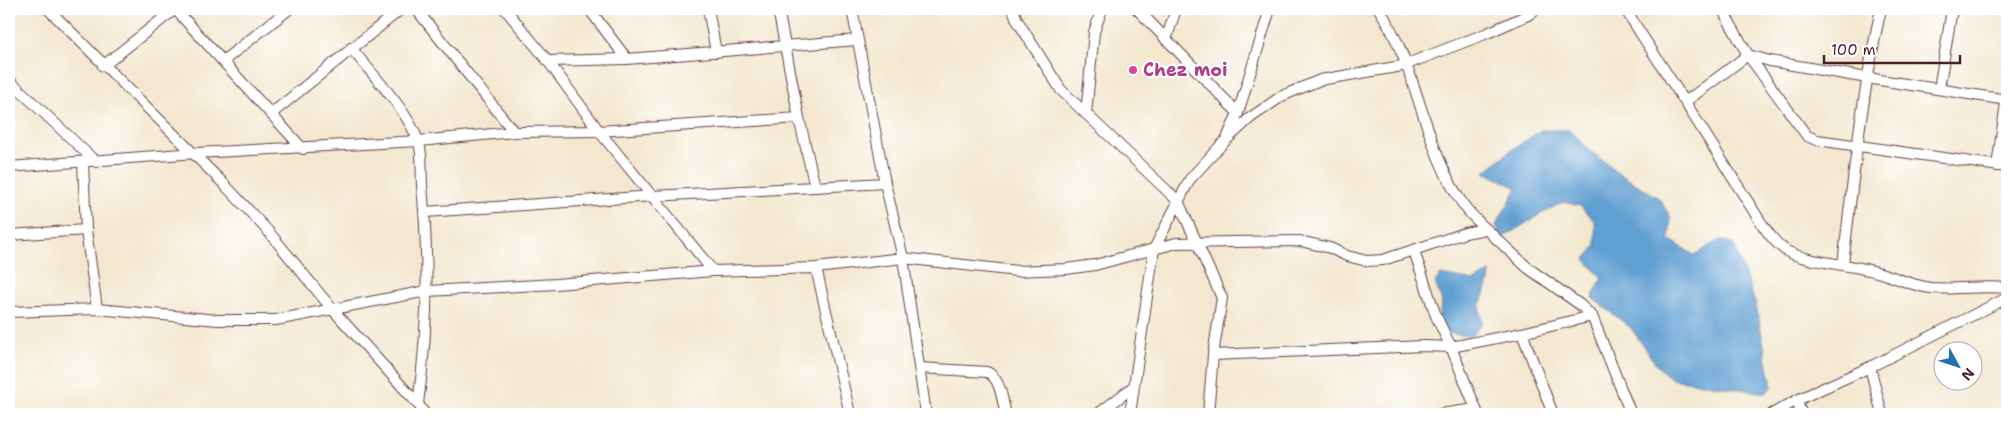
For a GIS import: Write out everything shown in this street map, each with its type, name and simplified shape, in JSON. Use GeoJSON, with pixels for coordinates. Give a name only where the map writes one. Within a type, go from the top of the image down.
{"type":"FeatureCollection","features":[{"type":"Feature","properties":{"kind":"street"},"geometry":{"type":"LineString","coordinates":[[48,9],[103,66],[196,153],[268,231],[333,310],[418,404],[424,414]]}},
{"type":"Feature","properties":{"kind":"street"},"geometry":{"type":"LineString","coordinates":[[103,66],[175,9],[303,149]]}},
{"type":"Feature","properties":{"kind":"street"},"geometry":{"type":"LineString","coordinates":[[223,61],[288,9]]}},
{"type":"Feature","properties":{"kind":"street"},"geometry":{"type":"LineString","coordinates":[[271,114],[401,9]]}},
{"type":"Feature","properties":{"kind":"street"},"geometry":{"type":"LineString","coordinates":[[416,9],[514,132]]}},
{"type":"Feature","properties":{"kind":"street"},"geometry":{"type":"LineString","coordinates":[[505,9],[548,61],[599,131],[713,271]]}},
{"type":"Feature","properties":{"kind":"street"},"geometry":{"type":"LineString","coordinates":[[589,9],[627,59]]}},
{"type":"Feature","properties":{"kind":"street"},"geometry":{"type":"LineString","coordinates":[[708,9],[716,52]]}},
{"type":"Feature","properties":{"kind":"street"},"geometry":{"type":"LineString","coordinates":[[778,9],[799,118],[815,187]]}},
{"type":"Feature","properties":{"kind":"street"},"geometry":{"type":"LineString","coordinates":[[852,9],[885,183],[903,258],[926,414]]}},
{"type":"Feature","properties":{"kind":"street"},"geometry":{"type":"LineString","coordinates":[[1013,9],[1017,20],[1050,76],[1061,90],[1178,201],[1222,298],[1213,355],[1208,414]]}},
{"type":"Feature","properties":{"kind":"street"},"geometry":{"type":"LineString","coordinates":[[1086,114],[1094,32],[1102,9]]}},
{"type":"Feature","properties":{"kind":"street"},"geometry":{"type":"LineString","coordinates":[[1137,9],[1238,113]]}},
{"type":"Feature","properties":{"kind":"street"},"geometry":{"type":"LineString","coordinates":[[1166,40],[1176,9]]}},
{"type":"Feature","properties":{"kind":"street"},"geometry":{"type":"LineString","coordinates":[[1224,142],[1232,130],[1238,113],[1270,9]]}},
{"type":"Feature","properties":{"kind":"street"},"geometry":{"type":"LineString","coordinates":[[1379,9],[1400,44],[1435,146],[1452,185],[1465,208],[1528,268],[1579,304],[1592,316],[1630,414]]}},
{"type":"Feature","properties":{"kind":"street"},"geometry":{"type":"LineString","coordinates":[[1130,414],[1154,249],[1190,180],[1224,142],[1250,118],[1282,96],[1320,80],[1407,64],[1486,34],[1528,16],[1536,9]]}},
{"type":"Feature","properties":{"kind":"street"},"geometry":{"type":"LineString","coordinates":[[1625,9],[1771,237],[1784,249],[1794,254],[1880,272],[1918,286],[1932,288],[1992,286],[2007,288]]}},
{"type":"Feature","properties":{"kind":"street"},"geometry":{"type":"LineString","coordinates":[[1722,9],[1748,54],[1807,136],[1817,140],[1857,144],[2002,166],[2007,98],[1939,90],[1867,78],[1770,60],[1748,54]]}},
{"type":"Feature","properties":{"kind":"street"},"geometry":{"type":"LineString","coordinates":[[1842,264],[1867,78],[1881,9]]}},
{"type":"Feature","properties":{"kind":"street"},"geometry":{"type":"LineString","coordinates":[[1939,90],[1952,9]]}},
{"type":"Feature","properties":{"kind":"street"},"geometry":{"type":"LineString","coordinates":[[548,61],[627,59],[857,40]]}},
{"type":"Feature","properties":{"kind":"street"},"geometry":{"type":"LineString","coordinates":[[351,48],[408,120],[419,141],[425,212],[426,291],[424,358],[418,404]]}},
{"type":"Feature","properties":{"kind":"street"},"geometry":{"type":"LineString","coordinates":[[1685,102],[1748,54]]}},
{"type":"Feature","properties":{"kind":"street"},"geometry":{"type":"LineString","coordinates":[[9,80],[96,162]]}},
{"type":"Feature","properties":{"kind":"street"},"geometry":{"type":"LineString","coordinates":[[9,167],[96,162],[196,153],[303,149],[419,141],[514,132],[599,131],[799,118]]}},
{"type":"Feature","properties":{"kind":"street"},"geometry":{"type":"LineString","coordinates":[[83,162],[86,230],[97,310]]}},
{"type":"Feature","properties":{"kind":"street"},"geometry":{"type":"LineString","coordinates":[[425,212],[652,196],[885,183]]}},
{"type":"Feature","properties":{"kind":"street"},"geometry":{"type":"LineString","coordinates":[[9,312],[97,310],[218,320],[276,320],[426,291],[556,284],[713,271],[816,268],[903,258],[1017,270],[1066,269],[1095,265],[1176,243],[1300,241],[1330,248],[1347,256],[1367,261],[1383,260],[1465,233],[1486,229]]}},
{"type":"Feature","properties":{"kind":"street"},"geometry":{"type":"LineString","coordinates":[[9,235],[86,230]]}},
{"type":"Feature","properties":{"kind":"street"},"geometry":{"type":"LineString","coordinates":[[1414,251],[1436,316],[1451,347],[1477,412],[1440,414]]}},
{"type":"Feature","properties":{"kind":"street"},"geometry":{"type":"LineString","coordinates":[[816,268],[850,414]]}},
{"type":"Feature","properties":{"kind":"street"},"geometry":{"type":"LineString","coordinates":[[1772,414],[2007,298]]}},
{"type":"Feature","properties":{"kind":"street"},"geometry":{"type":"LineString","coordinates":[[1213,355],[1424,346],[1451,347],[1522,333],[1592,316]]}},
{"type":"Feature","properties":{"kind":"street"},"geometry":{"type":"LineString","coordinates":[[1522,333],[1553,414]]}},
{"type":"Feature","properties":{"kind":"street"},"geometry":{"type":"LineString","coordinates":[[1870,367],[1882,414]]}},
{"type":"Feature","properties":{"kind":"street"},"geometry":{"type":"LineString","coordinates":[[920,368],[987,372],[992,374],[997,381],[1006,414]]}},
{"type":"Feature","properties":{"kind":"street"},"geometry":{"type":"LineString","coordinates":[[1098,414],[1133,387]]}},
{"type":"Feature","properties":{"kind":"street"},"geometry":{"type":"LineString","coordinates":[[1797,400],[1801,414]]}},
{"type":"Feature","properties":{"kind":"water"},"geometry":{"type":"Polygon","coordinates":[[[1541,130],[1570,130],[1589,150],[1623,176],[1659,198],[1671,218],[1669,239],[1694,255],[1722,239],[1734,245],[1756,305],[1772,386],[1766,393],[1672,379],[1657,366],[1631,328],[1592,298],[1602,278],[1585,259],[1596,246],[1595,222],[1580,206],[1564,202],[1502,238],[1496,225],[1517,188],[1485,172],[1507,153],[1541,130]]]}},
{"type":"Feature","properties":{"kind":"water"},"geometry":{"type":"Polygon","coordinates":[[[1490,272],[1489,283],[1480,305],[1482,323],[1471,337],[1447,333],[1438,318],[1442,302],[1435,282],[1441,275],[1474,281],[1490,272]]]}},
{"type":"Feature","properties":{"kind":"place","name":"Chez moi"},"geometry":{"type":"Point","coordinates":[1133,70]}}]}
